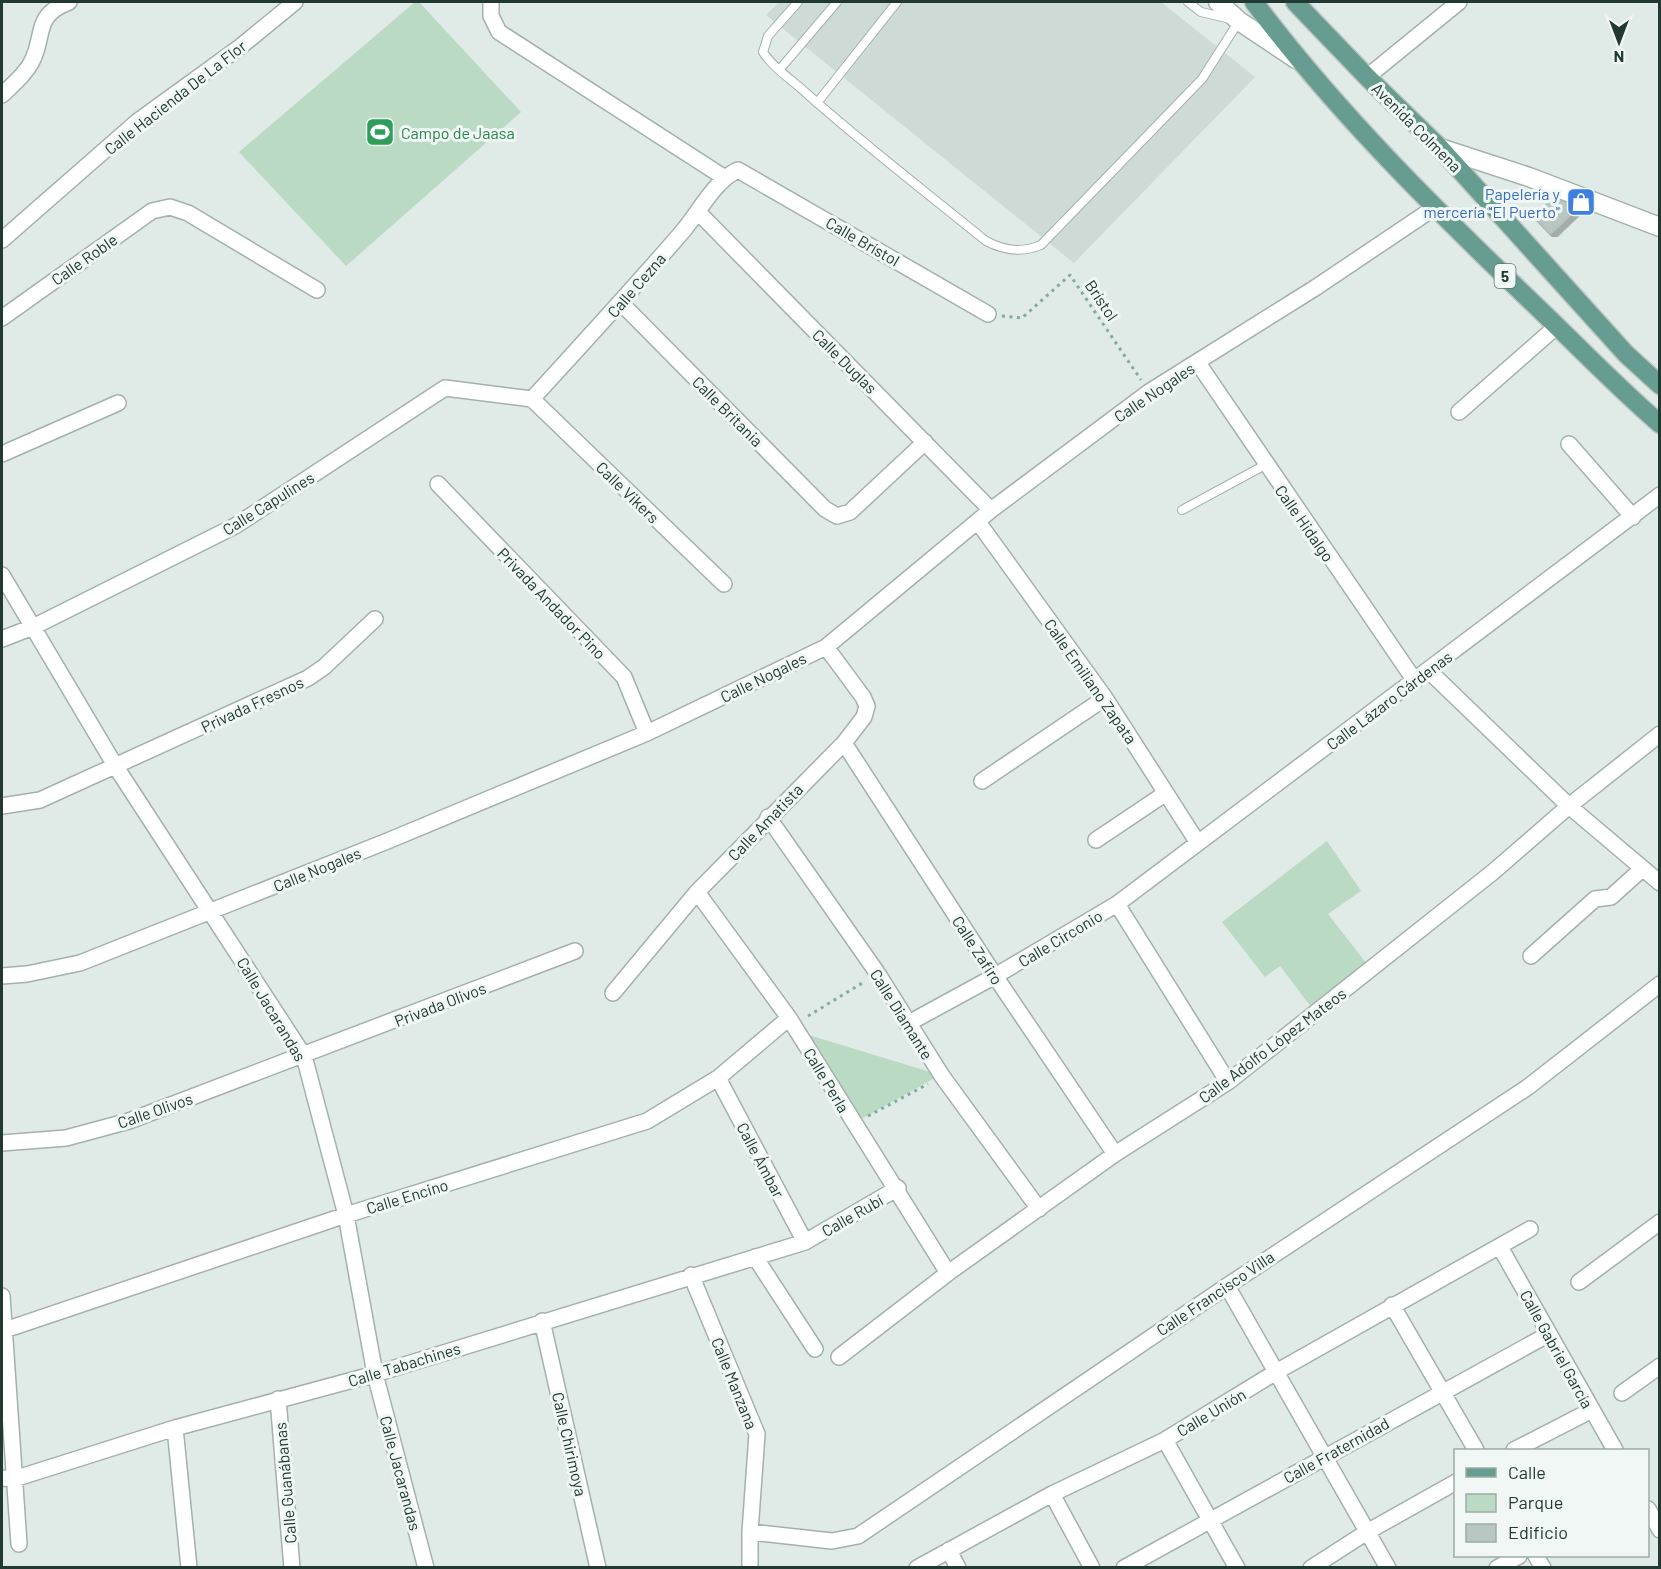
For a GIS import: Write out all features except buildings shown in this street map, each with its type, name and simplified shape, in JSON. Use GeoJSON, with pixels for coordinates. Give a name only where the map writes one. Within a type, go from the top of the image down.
{"type":"FeatureCollection","features":[{"type":"Feature","properties":{"kind":"main road","name":"5"},"geometry":{"type":"LineString","coordinates":[[1254,2],[1296,59],[1434,208],[1557,326],[1606,377],[1659,424]]}},
{"type":"Feature","properties":{"kind":"main road","name":"Avenida Colmena"},"geometry":{"type":"LineString","coordinates":[[1295,2],[1440,148],[1626,354],[1659,385]]}},
{"type":"Feature","properties":{"kind":"street"},"geometry":{"type":"LineString","coordinates":[[2,95],[26,73],[33,60],[44,17],[58,6],[69,2]]}},
{"type":"Feature","properties":{"kind":"street","name":"Calle Hacienda De La Flor"},"geometry":{"type":"LineString","coordinates":[[2,240],[138,121],[240,47],[296,2]]}},
{"type":"Feature","properties":{"kind":"street","name":"Calle Brístol"},"geometry":{"type":"LineString","coordinates":[[491,2],[491,16],[499,32],[731,174],[988,314]]}},
{"type":"Feature","properties":{"kind":"street"},"geometry":{"type":"LineString","coordinates":[[1218,2],[1239,21],[1296,59]]}},
{"type":"Feature","properties":{"kind":"street"},"geometry":{"type":"LineString","coordinates":[[1231,2],[1239,21]]}},
{"type":"Feature","properties":{"kind":"street"},"geometry":{"type":"LineString","coordinates":[[1367,77],[1459,2]]}},
{"type":"Feature","properties":{"kind":"street"},"geometry":{"type":"LineString","coordinates":[[1440,148],[1529,177],[1659,227]]}},
{"type":"Feature","properties":{"kind":"street","name":"Calle Cezna"},"geometry":{"type":"LineString","coordinates":[[532,399],[621,303],[731,174]]}},
{"type":"Feature","properties":{"kind":"street","name":"Calle Roble"},"geometry":{"type":"LineString","coordinates":[[2,318],[152,211],[170,207],[188,213],[317,290]]}},
{"type":"Feature","properties":{"kind":"street","name":"Calle Nogales"},"geometry":{"type":"LineString","coordinates":[[2,976],[27,974],[80,963],[211,911],[647,733],[826,647],[991,510],[1149,392],[1198,363],[1434,208]]}},
{"type":"Feature","properties":{"kind":"street","name":"Calle Duglas"},"geometry":{"type":"LineString","coordinates":[[699,213],[991,510]]}},
{"type":"Feature","properties":{"kind":"street","name":"Calle Britania"},"geometry":{"type":"LineString","coordinates":[[621,303],[825,509],[837,516],[850,512],[925,442]]}},
{"type":"Feature","properties":{"kind":"street"},"geometry":{"type":"LineString","coordinates":[[1459,412],[1557,326]]}},
{"type":"Feature","properties":{"kind":"street","name":"Calle Hidalgo"},"geometry":{"type":"LineString","coordinates":[[1198,363],[1265,465],[1415,681]]}},
{"type":"Feature","properties":{"kind":"street","name":"Calle Capulines"},"geometry":{"type":"LineString","coordinates":[[2,639],[33,627],[235,526],[445,388],[532,399]]}},
{"type":"Feature","properties":{"kind":"street","name":"Calle Vikers"},"geometry":{"type":"LineString","coordinates":[[532,399],[724,585]]}},
{"type":"Feature","properties":{"kind":"street"},"geometry":{"type":"LineString","coordinates":[[2,454],[118,403]]}},
{"type":"Feature","properties":{"kind":"street"},"geometry":{"type":"LineString","coordinates":[[1569,444],[1633,517]]}},
{"type":"Feature","properties":{"kind":"street","name":"Privada Andador Pino"},"geometry":{"type":"LineString","coordinates":[[438,484],[624,677],[647,733]]}},
{"type":"Feature","properties":{"kind":"street","name":"Calle Lázaro Cárdenas"},"geometry":{"type":"LineString","coordinates":[[1117,904],[1429,671],[1659,495]]}},
{"type":"Feature","properties":{"kind":"street","name":"Calle Emiliano Zapata"},"geometry":{"type":"LineString","coordinates":[[978,522],[1105,698],[1198,843]]}},
{"type":"Feature","properties":{"kind":"street","name":"Calle Jacarandas"},"geometry":{"type":"LineString","coordinates":[[2,575],[116,767],[304,1056],[346,1215],[375,1374],[426,1568]]}},
{"type":"Feature","properties":{"kind":"street","name":"Privada Fresnos"},"geometry":{"type":"LineString","coordinates":[[2,806],[40,800],[308,678],[375,620]]}},
{"type":"Feature","properties":{"kind":"street","name":"Calle Amatista"},"geometry":{"type":"LineString","coordinates":[[614,993],[697,892],[768,817],[844,743],[864,717],[867,706],[826,647]]}},
{"type":"Feature","properties":{"kind":"street"},"geometry":{"type":"LineString","coordinates":[[1429,671],[1569,806],[1659,883]]}},
{"type":"Feature","properties":{"kind":"street"},"geometry":{"type":"LineString","coordinates":[[982,781],[1105,698]]}},
{"type":"Feature","properties":{"kind":"street","name":"Calle Adolfo López Mateos"},"geometry":{"type":"LineString","coordinates":[[839,1357],[948,1273],[1115,1154],[1228,1082],[1493,872],[1569,806],[1659,734]]}},
{"type":"Feature","properties":{"kind":"street","name":"Calle Zafiro"},"geometry":{"type":"LineString","coordinates":[[844,743],[995,976],[1115,1154]]}},
{"type":"Feature","properties":{"kind":"street"},"geometry":{"type":"LineString","coordinates":[[1096,840],[1166,793]]}},
{"type":"Feature","properties":{"kind":"street","name":"Calle Diamante"},"geometry":{"type":"LineString","coordinates":[[768,817],[878,974],[907,1024],[942,1076],[1039,1209]]}},
{"type":"Feature","properties":{"kind":"street"},"geometry":{"type":"LineString","coordinates":[[1531,956],[1595,899],[1611,897],[1642,869]]}},
{"type":"Feature","properties":{"kind":"street","name":"Calle Perla"},"geometry":{"type":"LineString","coordinates":[[697,892],[791,1021],[854,1125],[898,1188],[948,1273]]}},
{"type":"Feature","properties":{"kind":"street"},"geometry":{"type":"LineString","coordinates":[[1117,904],[1228,1082]]}},
{"type":"Feature","properties":{"kind":"street","name":"Calle Circonio"},"geometry":{"type":"LineString","coordinates":[[907,1024],[995,976],[1117,904]]}},
{"type":"Feature","properties":{"kind":"street","name":"Privada Olivos"},"geometry":{"type":"LineString","coordinates":[[304,1056],[575,951]]}},
{"type":"Feature","properties":{"kind":"street","name":"Calle Francisco Villa"},"geometry":{"type":"LineString","coordinates":[[750,1533],[832,1541],[858,1536],[1227,1286],[1528,1087],[1659,984]]}},
{"type":"Feature","properties":{"kind":"street","name":"Calle Encino"},"geometry":{"type":"LineString","coordinates":[[3,1332],[346,1215],[647,1121],[718,1078],[791,1021]]}},
{"type":"Feature","properties":{"kind":"street","name":"Calle Olivos"},"geometry":{"type":"LineString","coordinates":[[2,1143],[66,1138],[129,1121],[304,1056]]}},
{"type":"Feature","properties":{"kind":"street","name":"Calle Ámbar"},"geometry":{"type":"LineString","coordinates":[[718,1078],[805,1242]]}},
{"type":"Feature","properties":{"kind":"street","name":"Calle Rubí"},"geometry":{"type":"LineString","coordinates":[[805,1242],[898,1188]]}},
{"type":"Feature","properties":{"kind":"street"},"geometry":{"type":"LineString","coordinates":[[1579,1282],[1659,1222]]}},
{"type":"Feature","properties":{"kind":"street","name":"Calle Unión"},"geometry":{"type":"LineString","coordinates":[[916,1568],[1052,1494],[1165,1440],[1276,1372],[1530,1229]]}},
{"type":"Feature","properties":{"kind":"street","name":"Calle Tabachines"},"geometry":{"type":"LineString","coordinates":[[8,1479],[175,1428],[375,1374],[805,1242]]}},
{"type":"Feature","properties":{"kind":"street","name":"Calle Gabriel García"},"geometry":{"type":"LineString","coordinates":[[1500,1247],[1614,1449]]}},
{"type":"Feature","properties":{"kind":"street"},"geometry":{"type":"LineString","coordinates":[[755,1257],[815,1349]]}},
{"type":"Feature","properties":{"kind":"street","name":"Calle Manzana"},"geometry":{"type":"LineString","coordinates":[[692,1275],[757,1434],[750,1533],[750,1568]]}},
{"type":"Feature","properties":{"kind":"street"},"geometry":{"type":"LineString","coordinates":[[1227,1286],[1388,1568]]}},
{"type":"Feature","properties":{"kind":"street"},"geometry":{"type":"LineString","coordinates":[[2,1296],[8,1479],[19,1544]]}},
{"type":"Feature","properties":{"kind":"street"},"geometry":{"type":"LineString","coordinates":[[1392,1305],[1475,1449]]}},
{"type":"Feature","properties":{"kind":"street","name":"Calle Chirimoya"},"geometry":{"type":"LineString","coordinates":[[543,1321],[598,1568]]}},
{"type":"Feature","properties":{"kind":"street","name":"Calle Fraternidad"},"geometry":{"type":"LineString","coordinates":[[1124,1568],[1549,1334]]}},
{"type":"Feature","properties":{"kind":"street"},"geometry":{"type":"LineString","coordinates":[[1622,1393],[1659,1366]]}},
{"type":"Feature","properties":{"kind":"street","name":"Calle Guanábanas"},"geometry":{"type":"LineString","coordinates":[[278,1399],[292,1568]]}},
{"type":"Feature","properties":{"kind":"street"},"geometry":{"type":"LineString","coordinates":[[1516,1449],[1592,1410]]}},
{"type":"Feature","properties":{"kind":"street"},"geometry":{"type":"LineString","coordinates":[[175,1428],[189,1568]]}},
{"type":"Feature","properties":{"kind":"street"},"geometry":{"type":"LineString","coordinates":[[1165,1440],[1237,1568]]}},
{"type":"Feature","properties":{"kind":"street"},"geometry":{"type":"LineString","coordinates":[[1311,1568],[1367,1532],[1454,1483]]}},
{"type":"Feature","properties":{"kind":"street"},"geometry":{"type":"LineString","coordinates":[[1052,1494],[1092,1568]]}},
{"type":"Feature","properties":{"kind":"street"},"geometry":{"type":"LineString","coordinates":[[1649,1512],[1659,1530]]}},
{"type":"Feature","properties":{"kind":"street"},"geometry":{"type":"LineString","coordinates":[[949,1550],[958,1568]]}},
{"type":"Feature","properties":{"kind":"street"},"geometry":{"type":"LineString","coordinates":[[1497,1568],[1517,1557]]}},
{"type":"Feature","properties":{"kind":"lane"},"geometry":{"type":"LineString","coordinates":[[798,2],[768,36],[763,52],[771,65],[780,69],[817,103],[986,241],[1013,250],[1029,250],[1041,245],[1202,79],[1239,21],[1201,12],[1188,2]]}},
{"type":"Feature","properties":{"kind":"lane"},"geometry":{"type":"LineString","coordinates":[[780,69],[837,2]]}},
{"type":"Feature","properties":{"kind":"lane"},"geometry":{"type":"LineString","coordinates":[[817,103],[897,2]]}},
{"type":"Feature","properties":{"kind":"lane"},"geometry":{"type":"LineString","coordinates":[[1182,510],[1265,465]]}},
{"type":"Feature","properties":{"kind":"path","name":"Brístol"},"geometry":{"type":"LineString","coordinates":[[988,314],[1022,318],[1070,274],[1149,392]]}},
{"type":"Feature","properties":{"kind":"path"},"geometry":{"type":"LineString","coordinates":[[791,1021],[878,974]]}},
{"type":"Feature","properties":{"kind":"path"},"geometry":{"type":"LineString","coordinates":[[854,1125],[942,1076]]}},
{"type":"Feature","properties":{"kind":"shaded area"},"geometry":{"type":"Polygon","coordinates":[[[779,2],[1161,2],[1255,77],[1074,263],[766,15],[779,2]]]}},
{"type":"Feature","properties":{"kind":"green space","name":"Campo de Jaasa"},"geometry":{"type":"Polygon","coordinates":[[[415,2],[419,2],[521,112],[346,266],[239,152],[415,2]]]}},
{"type":"Feature","properties":{"kind":"green space"},"geometry":{"type":"Polygon","coordinates":[[[1327,841],[1361,891],[1328,914],[1370,968],[1315,1012],[1280,966],[1265,977],[1222,922],[1327,841]]]}},
{"type":"Feature","properties":{"kind":"green space"},"geometry":{"type":"Polygon","coordinates":[[[799,1032],[940,1075],[854,1123],[799,1032]]]}},
{"type":"Feature","properties":{"kind":"place","name":"Campo de Jaasa"},"geometry":{"type":"Point","coordinates":[380,132]}},
{"type":"Feature","properties":{"kind":"place","name":"Papelería y mercería \"El Puerto\""},"geometry":{"type":"Point","coordinates":[1581,202]}}]}
